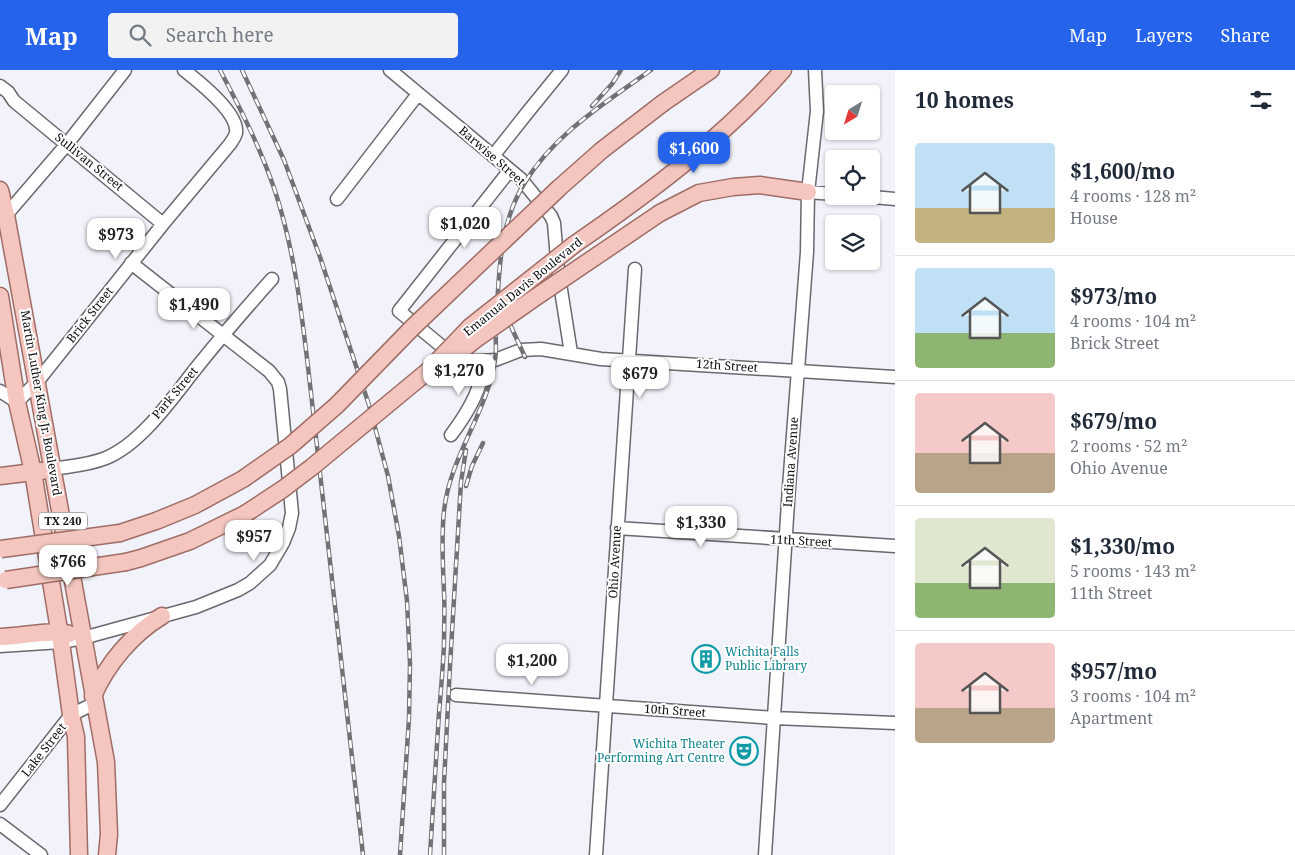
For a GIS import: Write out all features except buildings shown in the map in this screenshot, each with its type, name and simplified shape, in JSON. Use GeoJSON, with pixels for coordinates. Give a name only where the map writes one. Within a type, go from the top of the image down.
{"type":"FeatureCollection","features":[{"type":"Feature","properties":{"kind":"main road"},"geometry":{"type":"LineString","coordinates":[[0,549],[120,533],[195,505],[243,479],[290,446],[337,405],[413,327],[559,188],[602,150],[663,103],[711,70]]}},
{"type":"Feature","properties":{"kind":"main road","name":"Emanual Davis Boulevard"},"geometry":{"type":"LineString","coordinates":[[3,580],[126,562],[141,558],[190,541],[245,514],[312,467],[428,371],[470,327],[575,244],[673,172],[728,126],[783,70]]}},
{"type":"Feature","properties":{"kind":"main road"},"geometry":{"type":"LineString","coordinates":[[428,371],[454,357],[536,296],[660,214],[699,193],[733,186],[760,185],[808,192]]}},
{"type":"Feature","properties":{"kind":"main road","name":"Martin Luther King Jr. Boulevard"},"geometry":{"type":"LineString","coordinates":[[0,190],[106,762],[109,834],[107,855]]}},
{"type":"Feature","properties":{"kind":"main road","name":"Martin Luther King Jr. Boulevard"},"geometry":{"type":"LineString","coordinates":[[0,296],[18,402],[33,472],[76,737],[79,855]]}},
{"type":"Feature","properties":{"kind":"main road"},"geometry":{"type":"LineString","coordinates":[[0,476],[53,469]]}},
{"type":"Feature","properties":{"kind":"main road"},"geometry":{"type":"LineString","coordinates":[[94,700],[100,679],[126,646],[144,628],[162,616]]}},
{"type":"Feature","properties":{"kind":"main road"},"geometry":{"type":"LineString","coordinates":[[0,637],[83,638]]}},
{"type":"Feature","properties":{"kind":"street"},"geometry":{"type":"LineString","coordinates":[[6,216],[67,144],[125,70]]}},
{"type":"Feature","properties":{"kind":"street","name":"Brick Street"},"geometry":{"type":"LineString","coordinates":[[18,402],[37,382],[131,263],[230,144],[236,134],[235,124],[224,107],[208,90],[184,70]]}},
{"type":"Feature","properties":{"kind":"street","name":"Barwise Street"},"geometry":{"type":"LineString","coordinates":[[390,70],[521,179],[551,216],[554,223],[558,271],[571,353]]}},
{"type":"Feature","properties":{"kind":"street"},"geometry":{"type":"LineString","coordinates":[[494,156],[526,113],[562,70]]}},
{"type":"Feature","properties":{"kind":"street","name":"Indiana Avenue"},"geometry":{"type":"LineString","coordinates":[[765,855],[807,252],[808,192],[817,111],[815,70]]}},
{"type":"Feature","properties":{"kind":"street","name":"Sullivan Street"},"geometry":{"type":"LineString","coordinates":[[0,86],[8,92],[14,101],[163,224]]}},
{"type":"Feature","properties":{"kind":"street"},"geometry":{"type":"LineString","coordinates":[[337,198],[418,94]]}},
{"type":"Feature","properties":{"kind":"street","name":"Sullivan Street"},"geometry":{"type":"LineString","coordinates":[[0,97],[14,101]]}},
{"type":"Feature","properties":{"kind":"street","name":"12th Street"},"geometry":{"type":"LineString","coordinates":[[510,170],[399,311],[445,349],[466,360],[481,361],[495,360],[521,350],[541,348],[601,359],[895,377]]}},
{"type":"Feature","properties":{"kind":"street"},"geometry":{"type":"LineString","coordinates":[[808,192],[825,193]]}},
{"type":"Feature","properties":{"kind":"street"},"geometry":{"type":"LineString","coordinates":[[880,198],[895,199]]}},
{"type":"Feature","properties":{"kind":"street"},"geometry":{"type":"LineString","coordinates":[[83,638],[196,607],[238,590],[250,583],[270,566],[283,543],[292,513],[282,402],[278,382],[274,376],[131,263]]}},
{"type":"Feature","properties":{"kind":"street","name":"Ohio Avenue"},"geometry":{"type":"LineString","coordinates":[[596,855],[635,269]]}},
{"type":"Feature","properties":{"kind":"street","name":"Park Street"},"geometry":{"type":"LineString","coordinates":[[53,469],[81,465],[106,458],[134,440],[272,280]]}},
{"type":"Feature","properties":{"kind":"street"},"geometry":{"type":"LineString","coordinates":[[451,434],[461,422],[476,390],[481,377],[481,361]]}},
{"type":"Feature","properties":{"kind":"street"},"geometry":{"type":"LineString","coordinates":[[0,391],[18,402]]}},
{"type":"Feature","properties":{"kind":"street","name":"11th Street"},"geometry":{"type":"LineString","coordinates":[[617,528],[895,546]]}},
{"type":"Feature","properties":{"kind":"street"},"geometry":{"type":"LineString","coordinates":[[0,646],[61,637]]}},
{"type":"Feature","properties":{"kind":"street","name":"10th Street"},"geometry":{"type":"LineString","coordinates":[[456,695],[774,718],[895,723]]}},
{"type":"Feature","properties":{"kind":"street","name":"Lake Street"},"geometry":{"type":"LineString","coordinates":[[0,805],[71,715],[94,700]]}},
{"type":"Feature","properties":{"kind":"street"},"geometry":{"type":"LineString","coordinates":[[0,824],[40,855]]}},
{"type":"Feature","properties":{"kind":"railway"},"geometry":{"type":"LineString","coordinates":[[220,70],[249,128],[274,188],[282,213],[293,263],[302,315],[363,855]]}},
{"type":"Feature","properties":{"kind":"railway"},"geometry":{"type":"LineString","coordinates":[[242,70],[284,160],[320,257],[369,405],[388,476],[399,536],[407,601],[410,663],[409,718],[400,855]]}},
{"type":"Feature","properties":{"kind":"railway"},"geometry":{"type":"LineString","coordinates":[[592,106],[612,84],[621,70]]}},
{"type":"Feature","properties":{"kind":"railway"},"geometry":{"type":"LineString","coordinates":[[430,855],[443,670],[444,605],[442,541],[444,511],[453,472],[491,379],[496,356],[501,253],[509,217],[515,200],[524,184],[550,150],[599,107],[651,70]]}},
{"type":"Feature","properties":{"kind":"railway"},"geometry":{"type":"LineString","coordinates":[[502,294],[508,320],[525,357]]}},
{"type":"Feature","properties":{"kind":"railway"},"geometry":{"type":"LineString","coordinates":[[466,486],[472,466],[483,443]]}},
{"type":"Feature","properties":{"kind":"railway"},"geometry":{"type":"LineString","coordinates":[[444,855],[444,783],[450,666],[461,482],[466,450]]}},
{"type":"Feature","properties":{"kind":"place","name":"Wichita Falls Public Library"},"geometry":{"type":"Point","coordinates":[706,659]}},
{"type":"Feature","properties":{"kind":"place","name":"Wichita Theater Performing Art Centre"},"geometry":{"type":"Point","coordinates":[744,751]}}]}
